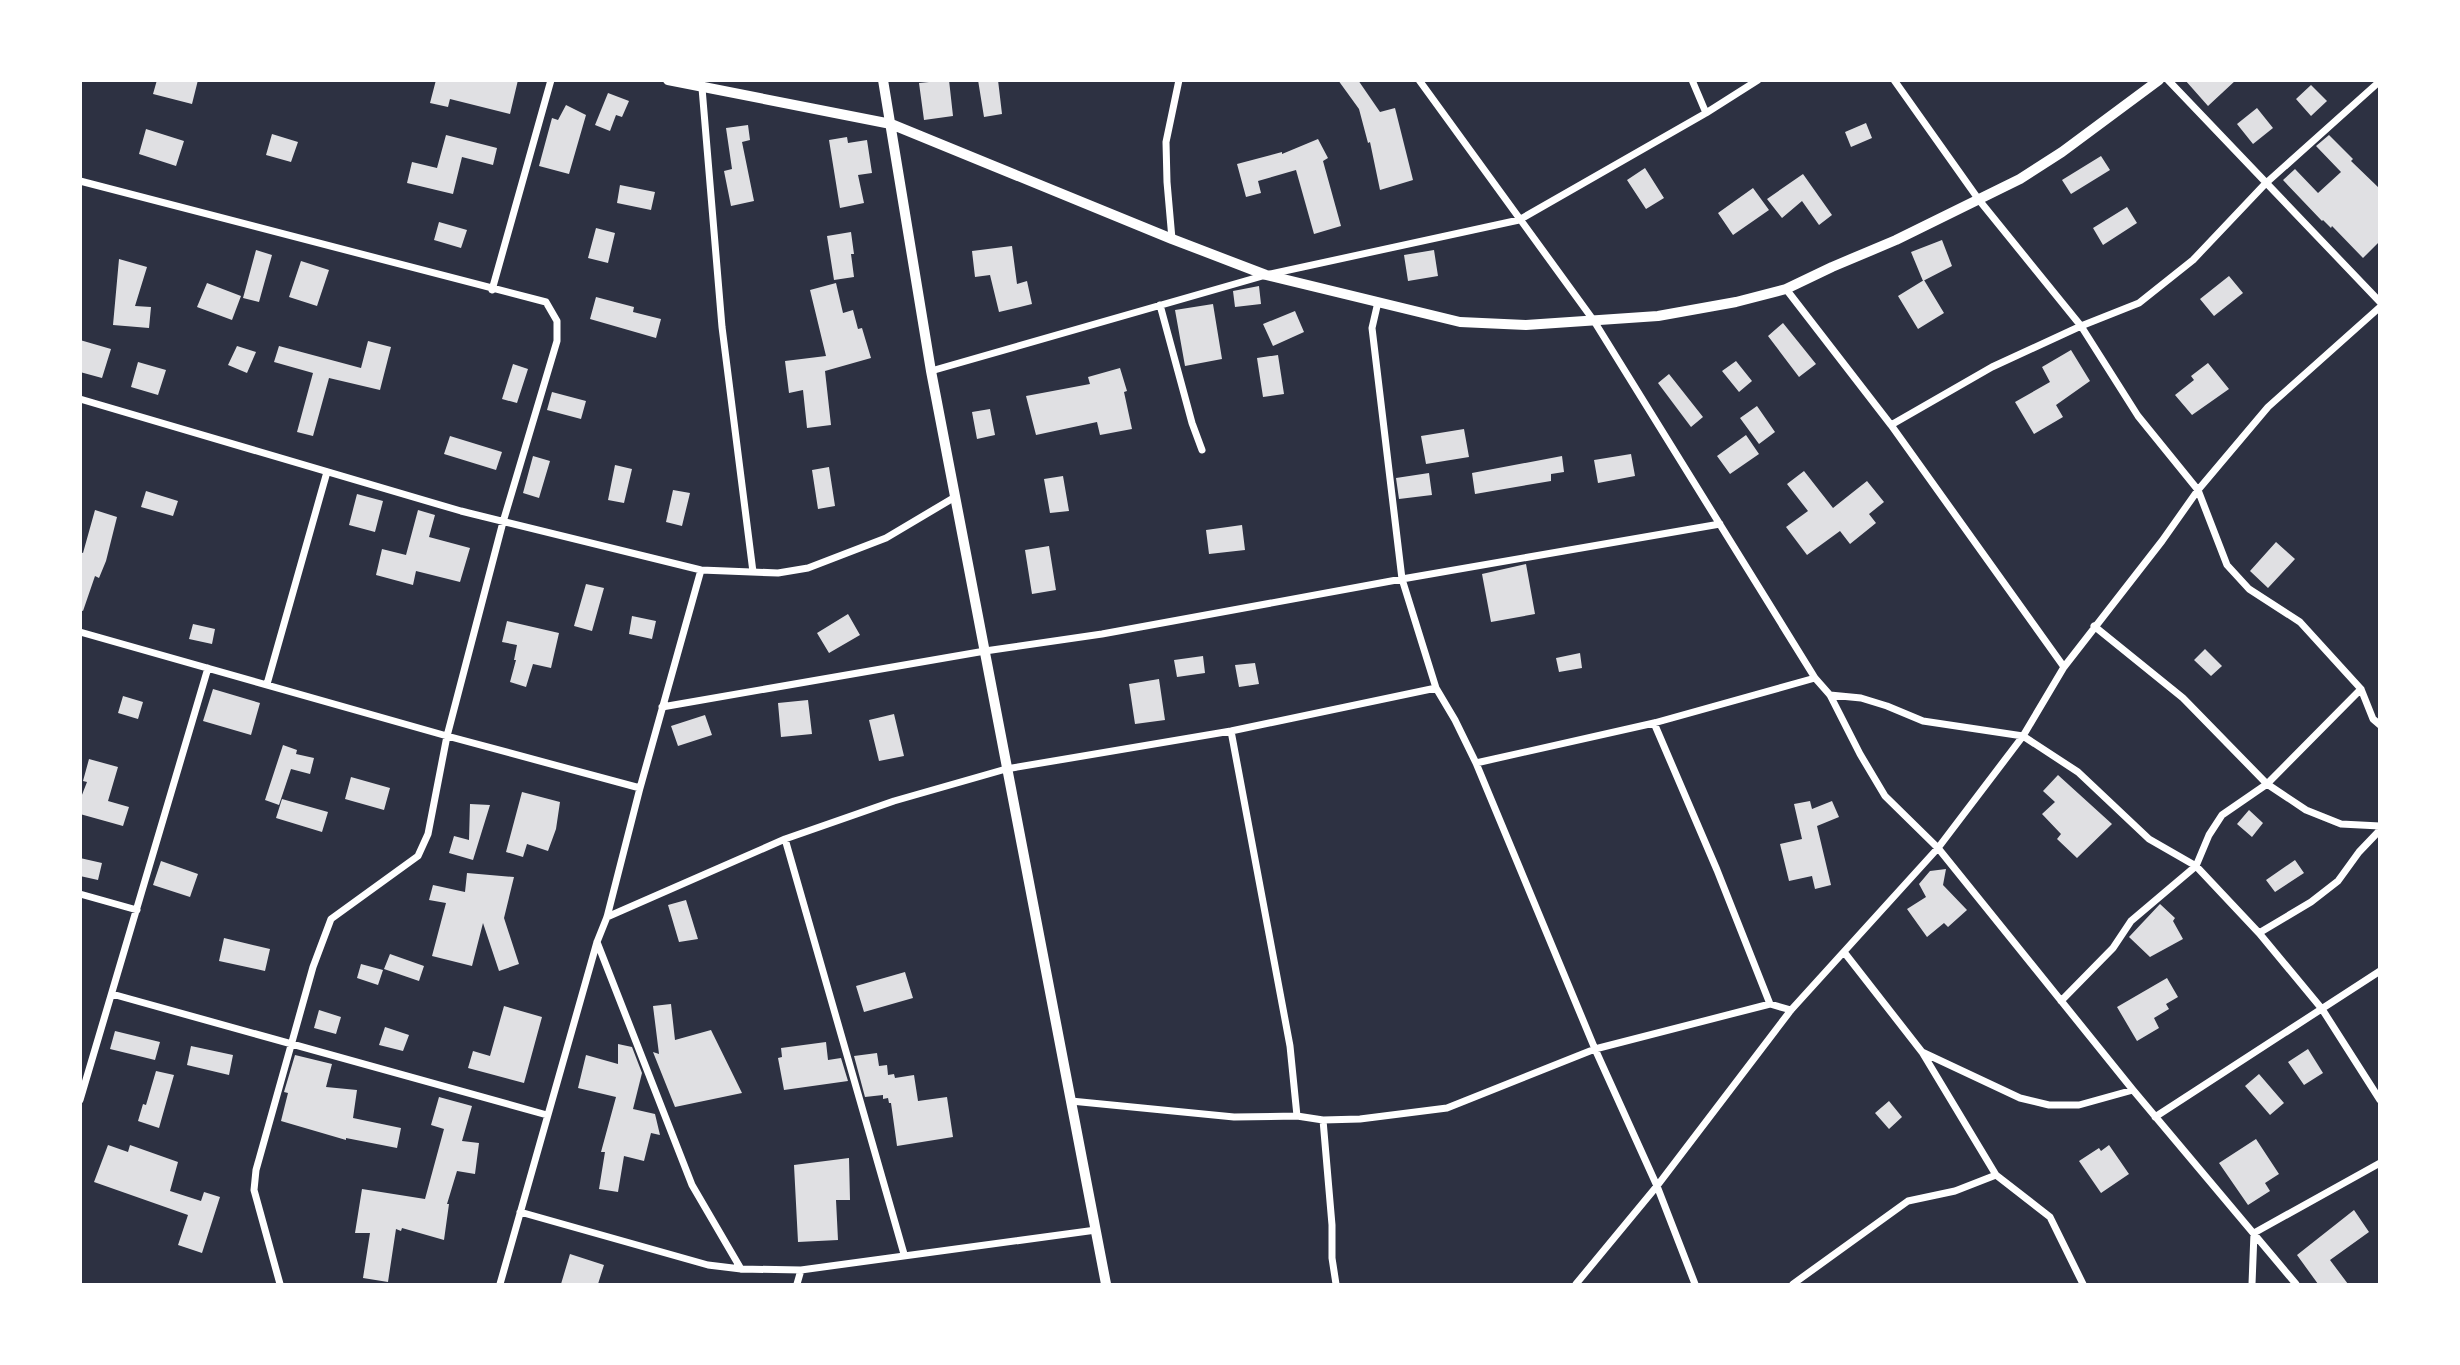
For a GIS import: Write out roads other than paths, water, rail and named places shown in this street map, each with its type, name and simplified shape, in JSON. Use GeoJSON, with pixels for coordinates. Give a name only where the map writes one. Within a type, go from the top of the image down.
{"type":"FeatureCollection","features":[{"type":"Feature","properties":{"kind":"street"},"geometry":{"type":"LineString","coordinates":[[492,289],[551,80]]}},
{"type":"Feature","properties":{"kind":"street"},"geometry":{"type":"LineString","coordinates":[[668,80],[891,124],[1266,275],[1460,322],[1526,325],[1671,313],[1736,302],[1786,289],[1979,200],[2020,178],[2062,152],[2159,80]]}},
{"type":"Feature","properties":{"kind":"street"},"geometry":{"type":"LineString","coordinates":[[883,80],[930,371],[1106,1284]]}},
{"type":"Feature","properties":{"kind":"street"},"geometry":{"type":"LineString","coordinates":[[1172,239],[1166,142],[1179,80]]}},
{"type":"Feature","properties":{"kind":"street"},"geometry":{"type":"LineString","coordinates":[[1419,80],[1594,321],[1815,678],[1830,695],[1885,796],[1938,848],[2133,1090],[2296,1284]]}},
{"type":"Feature","properties":{"kind":"street"},"geometry":{"type":"LineString","coordinates":[[1692,80],[1706,113]]}},
{"type":"Feature","properties":{"kind":"street"},"geometry":{"type":"LineString","coordinates":[[930,371],[1266,275],[1519,220],[1706,113],[1758,80]]}},
{"type":"Feature","properties":{"kind":"street"},"geometry":{"type":"LineString","coordinates":[[1894,80],[1979,200],[2081,326],[2138,416],[2198,490],[2227,565],[2249,589],[2300,622],[2361,689],[2373,719],[2379,725]]}},
{"type":"Feature","properties":{"kind":"street"},"geometry":{"type":"LineString","coordinates":[[2168,80],[2379,302]]}},
{"type":"Feature","properties":{"kind":"street"},"geometry":{"type":"LineString","coordinates":[[1891,425],[1992,367],[2139,303],[2193,260],[2265,184],[2379,81]]}},
{"type":"Feature","properties":{"kind":"street"},"geometry":{"type":"LineString","coordinates":[[702,88],[722,327],[753,572]]}},
{"type":"Feature","properties":{"kind":"street"},"geometry":{"type":"LineString","coordinates":[[80,181],[547,302],[557,321],[557,341],[503,522],[447,736],[428,834],[418,856],[331,919],[321,942],[256,1170],[254,1190],[280,1284]]}},
{"type":"Feature","properties":{"kind":"street"},"geometry":{"type":"LineString","coordinates":[[1786,289],[1891,425],[2064,667]]}},
{"type":"Feature","properties":{"kind":"street"},"geometry":{"type":"LineString","coordinates":[[1378,302],[1372,328],[1402,579],[1436,688],[1476,763],[1595,1049],[1657,1186],[1695,1284]]}},
{"type":"Feature","properties":{"kind":"street"},"geometry":{"type":"LineString","coordinates":[[1160,305],[1202,450]]}},
{"type":"Feature","properties":{"kind":"street"},"geometry":{"type":"LineString","coordinates":[[1576,1284],[1657,1186],[1791,1010],[1938,848],[2023,736],[2064,667],[2198,490],[2268,407],[2379,307]]}},
{"type":"Feature","properties":{"kind":"street"},"geometry":{"type":"LineString","coordinates":[[80,400],[503,522],[701,570],[778,573],[808,568],[886,538],[955,497]]}},
{"type":"Feature","properties":{"kind":"street"},"geometry":{"type":"LineString","coordinates":[[267,684],[327,472]]}},
{"type":"Feature","properties":{"kind":"street"},"geometry":{"type":"LineString","coordinates":[[662,707],[985,651],[1102,634],[1720,524]]}},
{"type":"Feature","properties":{"kind":"street"},"geometry":{"type":"LineString","coordinates":[[500,1284],[597,942],[607,917],[701,570]]}},
{"type":"Feature","properties":{"kind":"street"},"geometry":{"type":"LineString","coordinates":[[2094,626],[2183,698],[2267,784],[2306,810],[2341,824],[2379,828]]}},
{"type":"Feature","properties":{"kind":"street"},"geometry":{"type":"LineString","coordinates":[[80,632],[640,788]]}},
{"type":"Feature","properties":{"kind":"street"},"geometry":{"type":"LineString","coordinates":[[80,1100],[208,668]]}},
{"type":"Feature","properties":{"kind":"street"},"geometry":{"type":"LineString","coordinates":[[1476,763],[1654,723],[1815,678]]}},
{"type":"Feature","properties":{"kind":"street"},"geometry":{"type":"LineString","coordinates":[[607,917],[785,839],[894,801],[1006,769],[1231,731],[1436,688]]}},
{"type":"Feature","properties":{"kind":"street"},"geometry":{"type":"LineString","coordinates":[[2061,1001],[2113,948],[2131,921],[2196,866],[2209,835],[2222,815],[2267,784],[2361,689]]}},
{"type":"Feature","properties":{"kind":"street"},"geometry":{"type":"LineString","coordinates":[[1830,695],[1861,698],[1923,721],[2023,736],[2078,772],[2149,839],[2196,866],[2259,933],[2322,1009],[2379,1100]]}},
{"type":"Feature","properties":{"kind":"street"},"geometry":{"type":"LineString","coordinates":[[1654,723],[1717,870],[1770,1004]]}},
{"type":"Feature","properties":{"kind":"street"},"geometry":{"type":"LineString","coordinates":[[1231,731],[1290,1046],[1297,1116]]}},
{"type":"Feature","properties":{"kind":"street"},"geometry":{"type":"LineString","coordinates":[[2259,933],[2311,902],[2338,881],[2379,828]]}},
{"type":"Feature","properties":{"kind":"street"},"geometry":{"type":"LineString","coordinates":[[785,839],[904,1254]]}},
{"type":"Feature","properties":{"kind":"street"},"geometry":{"type":"LineString","coordinates":[[80,894],[137,910]]}},
{"type":"Feature","properties":{"kind":"street"},"geometry":{"type":"LineString","coordinates":[[597,942],[692,1185],[741,1269]]}},
{"type":"Feature","properties":{"kind":"street"},"geometry":{"type":"LineString","coordinates":[[1844,952],[1922,1052],[1996,1175],[2050,1217],[2083,1284]]}},
{"type":"Feature","properties":{"kind":"street"},"geometry":{"type":"LineString","coordinates":[[2155,1116],[2379,971]]}},
{"type":"Feature","properties":{"kind":"street"},"geometry":{"type":"LineString","coordinates":[[111,994],[547,1115]]}},
{"type":"Feature","properties":{"kind":"street"},"geometry":{"type":"LineString","coordinates":[[1071,1101],[1234,1117],[1360,1119],[1447,1108],[1595,1049],[1770,1004],[1791,1010]]}},
{"type":"Feature","properties":{"kind":"street"},"geometry":{"type":"LineString","coordinates":[[1922,1052],[2020,1098],[2049,1105],[2079,1105],[2133,1090]]}},
{"type":"Feature","properties":{"kind":"street"},"geometry":{"type":"LineString","coordinates":[[1323,1120],[1336,1284]]}},
{"type":"Feature","properties":{"kind":"street"},"geometry":{"type":"LineString","coordinates":[[2254,1233],[2379,1163]]}},
{"type":"Feature","properties":{"kind":"street"},"geometry":{"type":"LineString","coordinates":[[1793,1284],[1908,1201],[1955,1191],[1996,1175]]}},
{"type":"Feature","properties":{"kind":"street"},"geometry":{"type":"LineString","coordinates":[[520,1212],[708,1265],[741,1269],[801,1270],[1096,1230]]}},
{"type":"Feature","properties":{"kind":"street"},"geometry":{"type":"LineString","coordinates":[[2252,1284],[2254,1233]]}},
{"type":"Feature","properties":{"kind":"street"},"geometry":{"type":"LineString","coordinates":[[797,1284],[801,1270]]}}]}
